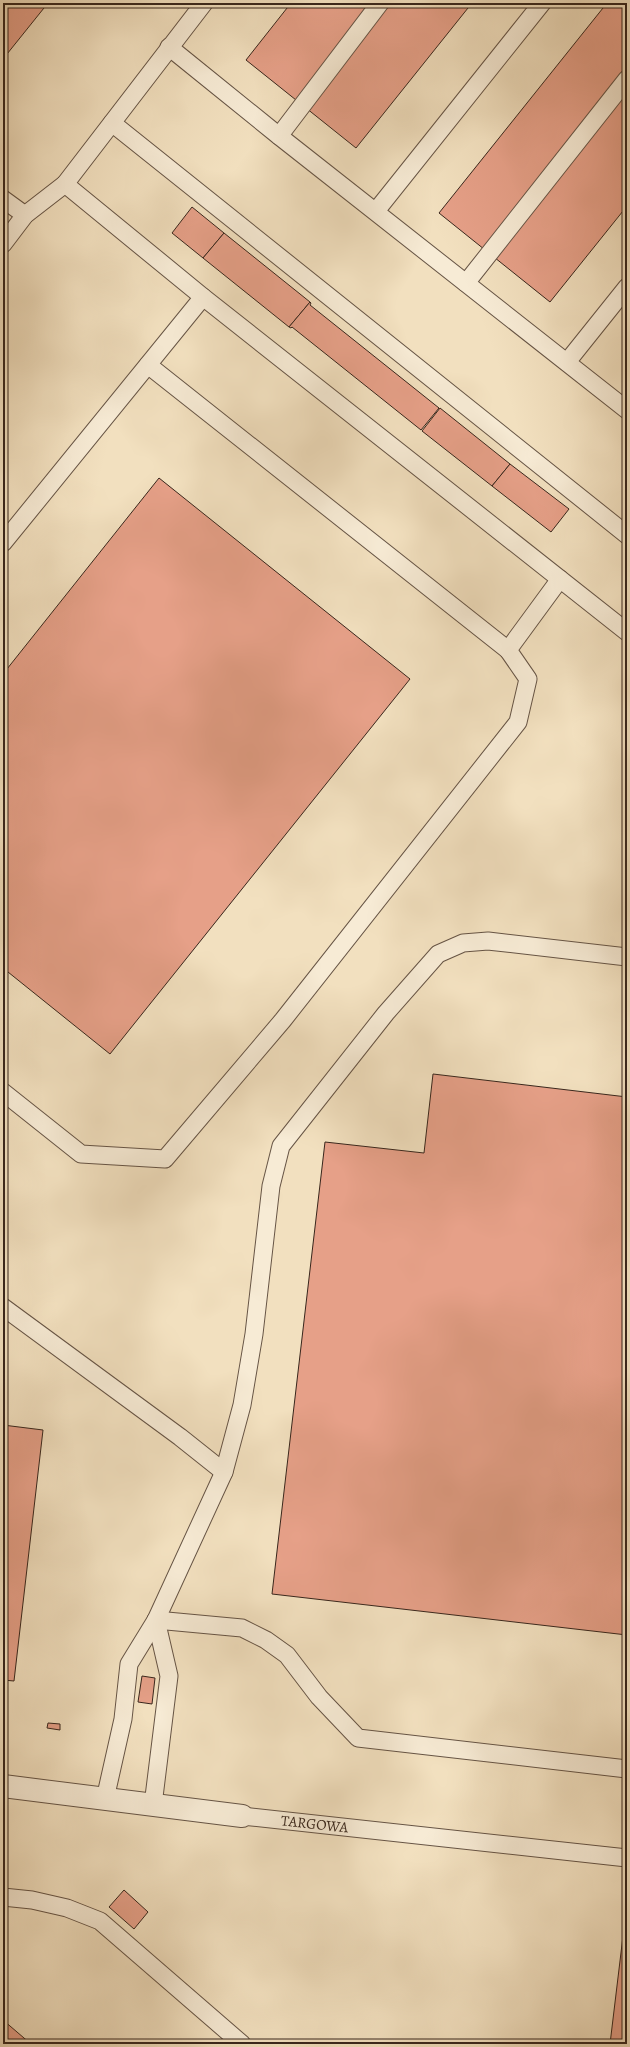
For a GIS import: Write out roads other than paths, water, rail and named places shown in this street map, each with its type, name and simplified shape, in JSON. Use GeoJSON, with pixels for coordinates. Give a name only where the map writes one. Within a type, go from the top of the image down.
{"type":"FeatureCollection","features":[{"type":"Feature","properties":{"kind":"street","name":"TARGOWA"},"geometry":{"type":"LineString","coordinates":[[3,1786],[242,1816]]}},
{"type":"Feature","properties":{"kind":"lane"},"geometry":{"type":"LineString","coordinates":[[3,244],[25,215],[65,184],[204,3]]}},
{"type":"Feature","properties":{"kind":"lane"},"geometry":{"type":"LineString","coordinates":[[279,136],[380,3]]}},
{"type":"Feature","properties":{"kind":"lane"},"geometry":{"type":"LineString","coordinates":[[376,212],[542,3]]}},
{"type":"Feature","properties":{"kind":"lane"},"geometry":{"type":"LineString","coordinates":[[169,47],[279,136],[627,410]]}},
{"type":"Feature","properties":{"kind":"lane"},"geometry":{"type":"LineString","coordinates":[[466,283],[627,79]]}},
{"type":"Feature","properties":{"kind":"lane"},"geometry":{"type":"LineString","coordinates":[[112,123],[627,535]]}},
{"type":"Feature","properties":{"kind":"lane"},"geometry":{"type":"LineString","coordinates":[[65,184],[203,297],[627,632]]}},
{"type":"Feature","properties":{"kind":"lane"},"geometry":{"type":"LineString","coordinates":[[3,199],[25,215]]}},
{"type":"Feature","properties":{"kind":"lane"},"geometry":{"type":"LineString","coordinates":[[567,362],[627,287]]}},
{"type":"Feature","properties":{"kind":"lane"},"geometry":{"type":"LineString","coordinates":[[3,543],[203,297]]}},
{"type":"Feature","properties":{"kind":"lane"},"geometry":{"type":"LineString","coordinates":[[3,1092],[81,1154],[165,1159],[283,1020],[518,722],[528,679],[508,650],[148,365]]}},
{"type":"Feature","properties":{"kind":"lane"},"geometry":{"type":"LineString","coordinates":[[508,650],[560,579]]}},
{"type":"Feature","properties":{"kind":"lane"},"geometry":{"type":"LineString","coordinates":[[105,1799],[123,1719],[129,1664],[156,1620],[224,1472],[250,1369],[271,1186],[281,1146],[386,1013],[438,954],[463,943],[488,941],[627,957]]}},
{"type":"Feature","properties":{"kind":"lane"},"geometry":{"type":"LineString","coordinates":[[3,1306],[180,1437],[224,1472]]}},
{"type":"Feature","properties":{"kind":"lane"},"geometry":{"type":"LineString","coordinates":[[156,1620],[242,1628],[266,1640],[287,1655],[323,1702],[358,1738],[627,1768]]}},
{"type":"Feature","properties":{"kind":"lane"},"geometry":{"type":"LineString","coordinates":[[153,1805],[169,1676],[156,1620]]}},
{"type":"Feature","properties":{"kind":"lane","name":"TARGOWA"},"geometry":{"type":"LineString","coordinates":[[242,1816],[627,1858]]}},
{"type":"Feature","properties":{"kind":"lane"},"geometry":{"type":"LineString","coordinates":[[3,1897],[32,1900],[67,1908],[100,1921],[242,2044]]}}]}
